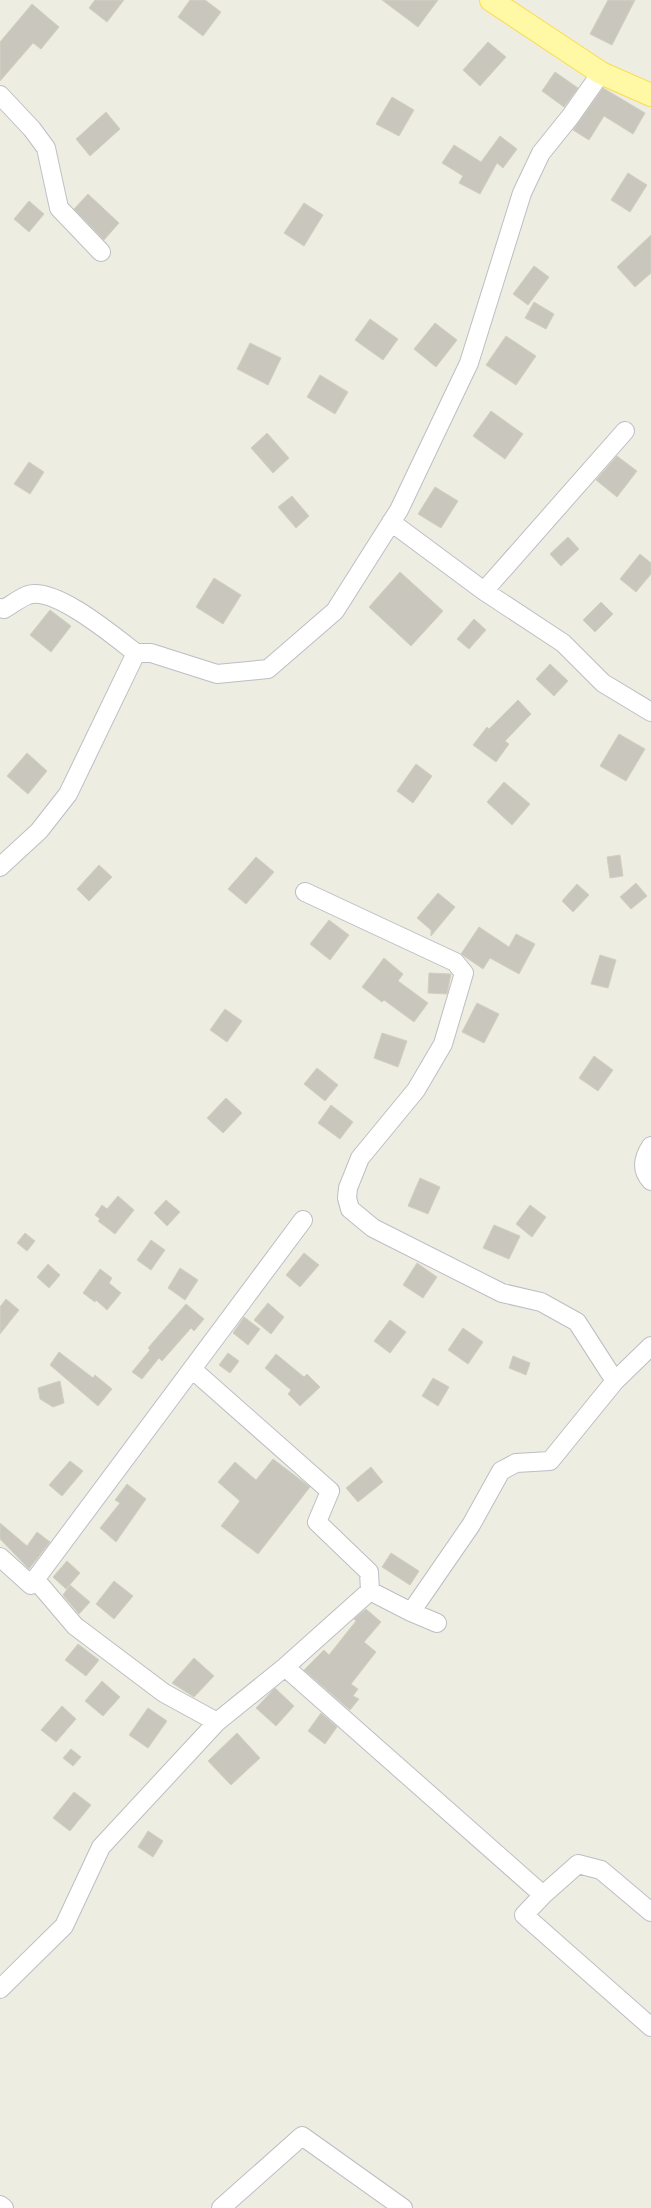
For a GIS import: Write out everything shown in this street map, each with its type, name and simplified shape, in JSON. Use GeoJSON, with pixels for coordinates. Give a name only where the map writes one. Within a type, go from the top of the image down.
{"type":"FeatureCollection","features":[{"type":"Feature","properties":{"kind":"main road"},"geometry":{"type":"LineString","coordinates":[[491,0],[601,73],[651,95]]}},
{"type":"Feature","properties":{"kind":"street"},"geometry":{"type":"LineString","coordinates":[[0,608],[4,609],[28,595],[46,596],[87,615],[136,653],[151,653],[217,674],[268,669],[335,611],[399,510],[469,363],[522,193],[541,153],[570,117],[601,73]]}},
{"type":"Feature","properties":{"kind":"street"},"geometry":{"type":"LineString","coordinates":[[0,95],[32,129],[46,148],[59,208],[101,252]]}},
{"type":"Feature","properties":{"kind":"street"},"geometry":{"type":"LineString","coordinates":[[484,592],[625,430]]}},
{"type":"Feature","properties":{"kind":"street"},"geometry":{"type":"LineString","coordinates":[[391,522],[484,592],[563,643],[603,683],[651,712]]}},
{"type":"Feature","properties":{"kind":"street"},"geometry":{"type":"LineString","coordinates":[[0,867],[39,831],[68,794],[136,653]]}},
{"type":"Feature","properties":{"kind":"street"},"geometry":{"type":"LineString","coordinates":[[305,892],[455,962],[464,973],[443,1044],[416,1090],[360,1158],[348,1188],[347,1198],[350,1209],[373,1228],[502,1293],[540,1302],[577,1322],[615,1381]]}},
{"type":"Feature","properties":{"kind":"street"},"geometry":{"type":"LineString","coordinates":[[651,1146],[645,1156],[645,1174],[651,1181]]}},
{"type":"Feature","properties":{"kind":"street"},"geometry":{"type":"LineString","coordinates":[[0,1557],[31,1585],[303,1220]]}},
{"type":"Feature","properties":{"kind":"street"},"geometry":{"type":"LineString","coordinates":[[411,1612],[471,1525],[501,1471],[516,1463],[550,1461],[615,1381],[651,1346]]}},
{"type":"Feature","properties":{"kind":"street"},"geometry":{"type":"LineString","coordinates":[[192,1369],[330,1491],[317,1522],[369,1572],[370,1591]]}},
{"type":"Feature","properties":{"kind":"street"},"geometry":{"type":"LineString","coordinates":[[35,1579],[75,1626],[164,1693],[217,1722]]}},
{"type":"Feature","properties":{"kind":"street"},"geometry":{"type":"LineString","coordinates":[[370,1591],[411,1612],[437,1623]]}},
{"type":"Feature","properties":{"kind":"street"},"geometry":{"type":"LineString","coordinates":[[0,1989],[64,1926],[101,1847],[217,1722],[286,1667],[370,1591]]}},
{"type":"Feature","properties":{"kind":"street"},"geometry":{"type":"LineString","coordinates":[[286,1667],[543,1895]]}},
{"type":"Feature","properties":{"kind":"street"},"geometry":{"type":"LineString","coordinates":[[651,1912],[601,1870],[578,1864],[543,1895],[524,1916],[651,2027]]}},
{"type":"Feature","properties":{"kind":"street"},"geometry":{"type":"LineString","coordinates":[[222,2208],[302,2136],[403,2208]]}},
{"type":"Feature","properties":{"kind":"street"},"geometry":{"type":"LineString","coordinates":[[0,2205],[4,2208]]}},
{"type":"Feature","properties":{"kind":"building"},"geometry":{"type":"Polygon","coordinates":[[[95,0],[124,0],[107,22],[89,8],[95,0]]]}},
{"type":"Feature","properties":{"kind":"building"},"geometry":{"type":"Polygon","coordinates":[[[190,0],[205,0],[221,12],[203,36],[178,17],[190,0]]]}},
{"type":"Feature","properties":{"kind":"building"},"geometry":{"type":"Polygon","coordinates":[[[382,0],[438,0],[418,27],[382,0]]]}},
{"type":"Feature","properties":{"kind":"building"},"geometry":{"type":"Polygon","coordinates":[[[608,0],[635,0],[612,45],[590,34],[608,0]]]}},
{"type":"Feature","properties":{"kind":"building"},"geometry":{"type":"Polygon","coordinates":[[[32,4],[59,27],[41,49],[33,43],[0,81],[0,42],[32,4]]]}},
{"type":"Feature","properties":{"kind":"building"},"geometry":{"type":"Polygon","coordinates":[[[488,42],[506,57],[480,86],[463,70],[488,42]]]}},
{"type":"Feature","properties":{"kind":"building"},"geometry":{"type":"Polygon","coordinates":[[[555,72],[578,88],[564,107],[542,91],[555,72]]]}},
{"type":"Feature","properties":{"kind":"building"},"geometry":{"type":"Polygon","coordinates":[[[603,88],[645,113],[633,134],[604,116],[589,140],[573,130],[603,88]]]}},
{"type":"Feature","properties":{"kind":"building"},"geometry":{"type":"Polygon","coordinates":[[[392,97],[414,110],[399,136],[376,124],[392,97]]]}},
{"type":"Feature","properties":{"kind":"building"},"geometry":{"type":"Polygon","coordinates":[[[106,112],[120,129],[90,156],[76,139],[106,112]]]}},
{"type":"Feature","properties":{"kind":"building"},"geometry":{"type":"Polygon","coordinates":[[[500,136],[517,149],[503,168],[497,163],[480,194],[459,183],[463,176],[442,163],[454,145],[481,162],[500,136]]]}},
{"type":"Feature","properties":{"kind":"building"},"geometry":{"type":"Polygon","coordinates":[[[628,173],[647,185],[630,212],[611,200],[628,173]]]}},
{"type":"Feature","properties":{"kind":"building"},"geometry":{"type":"Polygon","coordinates":[[[88,194],[119,223],[104,240],[74,209],[88,194]]]}},
{"type":"Feature","properties":{"kind":"building"},"geometry":{"type":"Polygon","coordinates":[[[29,201],[44,214],[29,232],[14,219],[29,201]]]}},
{"type":"Feature","properties":{"kind":"building"},"geometry":{"type":"Polygon","coordinates":[[[304,203],[323,215],[304,246],[284,233],[304,203]]]}},
{"type":"Feature","properties":{"kind":"building"},"geometry":{"type":"Polygon","coordinates":[[[651,235],[651,273],[635,287],[617,267],[651,235]]]}},
{"type":"Feature","properties":{"kind":"building"},"geometry":{"type":"Polygon","coordinates":[[[534,266],[549,277],[528,305],[513,294],[534,266]]]}},
{"type":"Feature","properties":{"kind":"building"},"geometry":{"type":"Polygon","coordinates":[[[534,302],[554,314],[546,329],[525,318],[534,302]]]}},
{"type":"Feature","properties":{"kind":"building"},"geometry":{"type":"Polygon","coordinates":[[[370,319],[398,339],[383,360],[355,340],[370,319]]]}},
{"type":"Feature","properties":{"kind":"building"},"geometry":{"type":"Polygon","coordinates":[[[435,323],[457,340],[436,367],[414,349],[435,323]]]}},
{"type":"Feature","properties":{"kind":"building"},"geometry":{"type":"Polygon","coordinates":[[[506,336],[536,356],[516,385],[486,365],[506,336]]]}},
{"type":"Feature","properties":{"kind":"building"},"geometry":{"type":"Polygon","coordinates":[[[250,343],[281,358],[268,385],[237,369],[250,343]]]}},
{"type":"Feature","properties":{"kind":"building"},"geometry":{"type":"Polygon","coordinates":[[[320,375],[348,392],[335,414],[307,397],[320,375]]]}},
{"type":"Feature","properties":{"kind":"building"},"geometry":{"type":"Polygon","coordinates":[[[491,411],[523,434],[505,459],[473,436],[491,411]]]}},
{"type":"Feature","properties":{"kind":"building"},"geometry":{"type":"Polygon","coordinates":[[[267,433],[289,458],[273,473],[251,448],[267,433]]]}},
{"type":"Feature","properties":{"kind":"building"},"geometry":{"type":"Polygon","coordinates":[[[617,456],[637,471],[617,497],[596,480],[617,456]]]}},
{"type":"Feature","properties":{"kind":"building"},"geometry":{"type":"Polygon","coordinates":[[[29,462],[44,472],[30,494],[14,484],[29,462]]]}},
{"type":"Feature","properties":{"kind":"building"},"geometry":{"type":"Polygon","coordinates":[[[435,487],[458,501],[441,528],[418,514],[435,487]]]}},
{"type":"Feature","properties":{"kind":"building"},"geometry":{"type":"Polygon","coordinates":[[[292,496],[309,516],[296,528],[278,507],[292,496]]]}},
{"type":"Feature","properties":{"kind":"building"},"geometry":{"type":"Polygon","coordinates":[[[568,537],[579,549],[561,566],[550,554],[568,537]]]}},
{"type":"Feature","properties":{"kind":"building"},"geometry":{"type":"Polygon","coordinates":[[[640,554],[651,563],[651,574],[636,592],[620,579],[640,554]]]}},
{"type":"Feature","properties":{"kind":"building"},"geometry":{"type":"Polygon","coordinates":[[[400,572],[443,611],[411,646],[369,607],[400,572]]]}},
{"type":"Feature","properties":{"kind":"building"},"geometry":{"type":"Polygon","coordinates":[[[214,578],[241,595],[223,624],[196,607],[214,578]]]}},
{"type":"Feature","properties":{"kind":"building"},"geometry":{"type":"Polygon","coordinates":[[[601,602],[613,614],[595,632],[583,620],[601,602]]]}},
{"type":"Feature","properties":{"kind":"building"},"geometry":{"type":"Polygon","coordinates":[[[50,610],[71,626],[51,652],[30,635],[50,610]]]}},
{"type":"Feature","properties":{"kind":"building"},"geometry":{"type":"Polygon","coordinates":[[[474,619],[486,630],[469,649],[457,639],[474,619]]]}},
{"type":"Feature","properties":{"kind":"building"},"geometry":{"type":"Polygon","coordinates":[[[550,664],[568,681],[554,696],[536,679],[550,664]]]}},
{"type":"Feature","properties":{"kind":"building"},"geometry":{"type":"Polygon","coordinates":[[[518,700],[531,714],[505,741],[509,744],[496,762],[473,745],[487,727],[489,729],[518,700]]]}},
{"type":"Feature","properties":{"kind":"building"},"geometry":{"type":"Polygon","coordinates":[[[619,734],[645,749],[626,781],[600,766],[619,734]]]}},
{"type":"Feature","properties":{"kind":"building"},"geometry":{"type":"Polygon","coordinates":[[[27,753],[47,771],[28,794],[7,776],[27,753]]]}},
{"type":"Feature","properties":{"kind":"building"},"geometry":{"type":"Polygon","coordinates":[[[416,764],[432,776],[413,803],[397,791],[416,764]]]}},
{"type":"Feature","properties":{"kind":"building"},"geometry":{"type":"Polygon","coordinates":[[[504,782],[530,804],[512,825],[487,802],[504,782]]]}},
{"type":"Feature","properties":{"kind":"building"},"geometry":{"type":"Polygon","coordinates":[[[620,855],[623,876],[610,878],[607,857],[620,855]]]}},
{"type":"Feature","properties":{"kind":"building"},"geometry":{"type":"Polygon","coordinates":[[[256,857],[274,872],[246,904],[228,889],[256,857]]]}},
{"type":"Feature","properties":{"kind":"building"},"geometry":{"type":"Polygon","coordinates":[[[99,865],[112,877],[89,901],[77,889],[99,865]]]}},
{"type":"Feature","properties":{"kind":"building"},"geometry":{"type":"Polygon","coordinates":[[[636,883],[647,896],[631,909],[620,897],[636,883]]]}},
{"type":"Feature","properties":{"kind":"building"},"geometry":{"type":"Polygon","coordinates":[[[577,884],[589,895],[573,912],[562,901],[577,884]]]}},
{"type":"Feature","properties":{"kind":"building"},"geometry":{"type":"Polygon","coordinates":[[[438,893],[455,907],[431,936],[431,930],[417,918],[438,893]]]}},
{"type":"Feature","properties":{"kind":"building"},"geometry":{"type":"Polygon","coordinates":[[[329,920],[349,935],[330,960],[310,944],[329,920]]]}},
{"type":"Feature","properties":{"kind":"building"},"geometry":{"type":"Polygon","coordinates":[[[479,927],[509,947],[516,934],[535,944],[519,974],[490,958],[483,969],[461,954],[479,927]]]}},
{"type":"Feature","properties":{"kind":"building"},"geometry":{"type":"Polygon","coordinates":[[[600,955],[616,960],[608,988],[591,984],[600,955]]]}},
{"type":"Feature","properties":{"kind":"building"},"geometry":{"type":"Polygon","coordinates":[[[384,958],[403,974],[398,981],[428,1003],[414,1022],[384,1000],[382,1002],[362,987],[384,958]]]}},
{"type":"Feature","properties":{"kind":"building"},"geometry":{"type":"Polygon","coordinates":[[[429,973],[451,974],[447,994],[428,993],[429,973]]]}},
{"type":"Feature","properties":{"kind":"building"},"geometry":{"type":"Polygon","coordinates":[[[477,1003],[499,1014],[484,1043],[462,1032],[477,1003]]]}},
{"type":"Feature","properties":{"kind":"building"},"geometry":{"type":"Polygon","coordinates":[[[225,1009],[242,1021],[227,1042],[210,1030],[225,1009]]]}},
{"type":"Feature","properties":{"kind":"building"},"geometry":{"type":"Polygon","coordinates":[[[382,1033],[407,1041],[398,1067],[374,1058],[382,1033]]]}},
{"type":"Feature","properties":{"kind":"building"},"geometry":{"type":"Polygon","coordinates":[[[594,1056],[613,1070],[598,1091],[579,1078],[594,1056]]]}},
{"type":"Feature","properties":{"kind":"building"},"geometry":{"type":"Polygon","coordinates":[[[317,1068],[338,1085],[325,1101],[304,1084],[317,1068]]]}},
{"type":"Feature","properties":{"kind":"building"},"geometry":{"type":"Polygon","coordinates":[[[226,1098],[242,1113],[223,1133],[207,1118],[226,1098]]]}},
{"type":"Feature","properties":{"kind":"building"},"geometry":{"type":"Polygon","coordinates":[[[331,1105],[353,1122],[340,1139],[318,1123],[331,1105]]]}},
{"type":"Feature","properties":{"kind":"building"},"geometry":{"type":"Polygon","coordinates":[[[420,1178],[440,1187],[428,1214],[408,1206],[420,1178]]]}},
{"type":"Feature","properties":{"kind":"building"},"geometry":{"type":"Polygon","coordinates":[[[118,1196],[134,1210],[115,1234],[98,1221],[100,1219],[95,1215],[102,1205],[107,1209],[118,1196]]]}},
{"type":"Feature","properties":{"kind":"building"},"geometry":{"type":"Polygon","coordinates":[[[166,1200],[180,1212],[167,1226],[154,1213],[166,1200]]]}},
{"type":"Feature","properties":{"kind":"building"},"geometry":{"type":"Polygon","coordinates":[[[530,1205],[546,1217],[532,1237],[516,1224],[530,1205]]]}},
{"type":"Feature","properties":{"kind":"building"},"geometry":{"type":"Polygon","coordinates":[[[494,1225],[520,1236],[509,1259],[483,1248],[494,1225]]]}},
{"type":"Feature","properties":{"kind":"building"},"geometry":{"type":"Polygon","coordinates":[[[25,1233],[35,1241],[27,1251],[17,1243],[25,1233]]]}},
{"type":"Feature","properties":{"kind":"building"},"geometry":{"type":"Polygon","coordinates":[[[151,1240],[165,1250],[151,1270],[137,1260],[151,1240]]]}},
{"type":"Feature","properties":{"kind":"building"},"geometry":{"type":"Polygon","coordinates":[[[304,1253],[319,1265],[300,1287],[286,1275],[304,1253]]]}},
{"type":"Feature","properties":{"kind":"building"},"geometry":{"type":"Polygon","coordinates":[[[417,1263],[437,1277],[423,1298],[403,1285],[417,1263]]]}},
{"type":"Feature","properties":{"kind":"building"},"geometry":{"type":"Polygon","coordinates":[[[48,1264],[60,1275],[49,1288],[37,1277],[48,1264]]]}},
{"type":"Feature","properties":{"kind":"building"},"geometry":{"type":"Polygon","coordinates":[[[180,1268],[198,1280],[185,1300],[168,1288],[180,1268]]]}},
{"type":"Feature","properties":{"kind":"building"},"geometry":{"type":"Polygon","coordinates":[[[100,1269],[112,1278],[109,1283],[121,1293],[107,1310],[96,1300],[95,1302],[83,1293],[100,1269]]]}},
{"type":"Feature","properties":{"kind":"building"},"geometry":{"type":"Polygon","coordinates":[[[6,1299],[19,1310],[0,1334],[0,1307],[6,1299]]]}},
{"type":"Feature","properties":{"kind":"building"},"geometry":{"type":"Polygon","coordinates":[[[268,1303],[284,1317],[271,1334],[254,1320],[268,1303]]]}},
{"type":"Feature","properties":{"kind":"building"},"geometry":{"type":"Polygon","coordinates":[[[186,1304],[204,1319],[194,1331],[191,1328],[162,1361],[159,1358],[142,1379],[132,1372],[150,1350],[148,1348],[186,1304]]]}},
{"type":"Feature","properties":{"kind":"building"},"geometry":{"type":"Polygon","coordinates":[[[244,1317],[260,1329],[248,1345],[233,1333],[244,1317]]]}},
{"type":"Feature","properties":{"kind":"building"},"geometry":{"type":"Polygon","coordinates":[[[390,1320],[406,1332],[390,1353],[374,1341],[390,1320]]]}},
{"type":"Feature","properties":{"kind":"building"},"geometry":{"type":"Polygon","coordinates":[[[463,1328],[483,1342],[468,1364],[448,1350],[463,1328]]]}},
{"type":"Feature","properties":{"kind":"building"},"geometry":{"type":"Polygon","coordinates":[[[59,1352],[93,1378],[95,1375],[112,1389],[98,1406],[50,1365],[59,1352]]]}},
{"type":"Feature","properties":{"kind":"building"},"geometry":{"type":"Polygon","coordinates":[[[228,1353],[239,1361],[230,1373],[219,1365],[228,1353]]]}},
{"type":"Feature","properties":{"kind":"building"},"geometry":{"type":"Polygon","coordinates":[[[276,1354],[304,1377],[307,1374],[320,1387],[300,1406],[288,1394],[291,1390],[265,1368],[276,1354]]]}},
{"type":"Feature","properties":{"kind":"building"},"geometry":{"type":"Polygon","coordinates":[[[513,1356],[530,1363],[526,1375],[509,1368],[513,1356]]]}},
{"type":"Feature","properties":{"kind":"building"},"geometry":{"type":"Polygon","coordinates":[[[433,1378],[449,1387],[438,1406],[422,1396],[433,1378]]]}},
{"type":"Feature","properties":{"kind":"building"},"geometry":{"type":"Polygon","coordinates":[[[60,1381],[64,1403],[53,1407],[40,1399],[38,1388],[60,1381]]]}},
{"type":"Feature","properties":{"kind":"building"},"geometry":{"type":"Polygon","coordinates":[[[273,1459],[310,1487],[258,1554],[221,1526],[240,1501],[218,1482],[235,1462],[256,1480],[273,1459]]]}},
{"type":"Feature","properties":{"kind":"building"},"geometry":{"type":"Polygon","coordinates":[[[70,1461],[83,1471],[62,1496],[49,1485],[70,1461]]]}},
{"type":"Feature","properties":{"kind":"building"},"geometry":{"type":"Polygon","coordinates":[[[371,1467],[383,1482],[358,1502],[346,1488],[371,1467]]]}},
{"type":"Feature","properties":{"kind":"building"},"geometry":{"type":"Polygon","coordinates":[[[127,1484],[146,1499],[116,1542],[100,1528],[120,1503],[115,1500],[127,1484]]]}},
{"type":"Feature","properties":{"kind":"building"},"geometry":{"type":"Polygon","coordinates":[[[0,1523],[27,1546],[37,1532],[50,1542],[29,1569],[0,1539],[0,1523]]]}},
{"type":"Feature","properties":{"kind":"building"},"geometry":{"type":"Polygon","coordinates":[[[391,1553],[419,1571],[410,1585],[382,1567],[391,1553]]]}},
{"type":"Feature","properties":{"kind":"building"},"geometry":{"type":"Polygon","coordinates":[[[67,1561],[80,1573],[66,1589],[53,1577],[67,1561]]]}},
{"type":"Feature","properties":{"kind":"building"},"geometry":{"type":"Polygon","coordinates":[[[114,1581],[133,1596],[114,1619],[96,1604],[114,1581]]]}},
{"type":"Feature","properties":{"kind":"building"},"geometry":{"type":"Polygon","coordinates":[[[70,1585],[90,1602],[79,1614],[63,1595],[70,1585]]]}},
{"type":"Feature","properties":{"kind":"building"},"geometry":{"type":"Polygon","coordinates":[[[366,1609],[381,1622],[364,1642],[376,1652],[351,1684],[358,1689],[353,1696],[359,1699],[350,1710],[304,1670],[324,1650],[329,1655],[356,1621],[354,1619],[366,1609]]]}},
{"type":"Feature","properties":{"kind":"building"},"geometry":{"type":"Polygon","coordinates":[[[78,1644],[99,1660],[86,1676],[65,1660],[78,1644]]]}},
{"type":"Feature","properties":{"kind":"building"},"geometry":{"type":"Polygon","coordinates":[[[194,1658],[214,1676],[194,1697],[172,1683],[194,1658]]]}},
{"type":"Feature","properties":{"kind":"building"},"geometry":{"type":"Polygon","coordinates":[[[102,1681],[120,1697],[103,1716],[85,1701],[102,1681]]]}},
{"type":"Feature","properties":{"kind":"building"},"geometry":{"type":"Polygon","coordinates":[[[275,1688],[294,1706],[276,1726],[256,1708],[275,1688]]]}},
{"type":"Feature","properties":{"kind":"building"},"geometry":{"type":"Polygon","coordinates":[[[62,1706],[76,1719],[56,1742],[41,1730],[62,1706]]]}},
{"type":"Feature","properties":{"kind":"building"},"geometry":{"type":"Polygon","coordinates":[[[148,1708],[167,1721],[148,1748],[129,1735],[148,1708]]]}},
{"type":"Feature","properties":{"kind":"building"},"geometry":{"type":"Polygon","coordinates":[[[321,1713],[337,1727],[325,1744],[308,1731],[321,1713]]]}},
{"type":"Feature","properties":{"kind":"building"},"geometry":{"type":"Polygon","coordinates":[[[237,1733],[260,1758],[231,1785],[208,1761],[237,1733]]]}},
{"type":"Feature","properties":{"kind":"building"},"geometry":{"type":"Polygon","coordinates":[[[71,1749],[81,1757],[73,1766],[63,1758],[71,1749]]]}},
{"type":"Feature","properties":{"kind":"building"},"geometry":{"type":"Polygon","coordinates":[[[74,1792],[91,1805],[70,1831],[53,1818],[74,1792]]]}},
{"type":"Feature","properties":{"kind":"building"},"geometry":{"type":"Polygon","coordinates":[[[148,1831],[163,1841],[153,1857],[138,1847],[148,1831]]]}}]}
